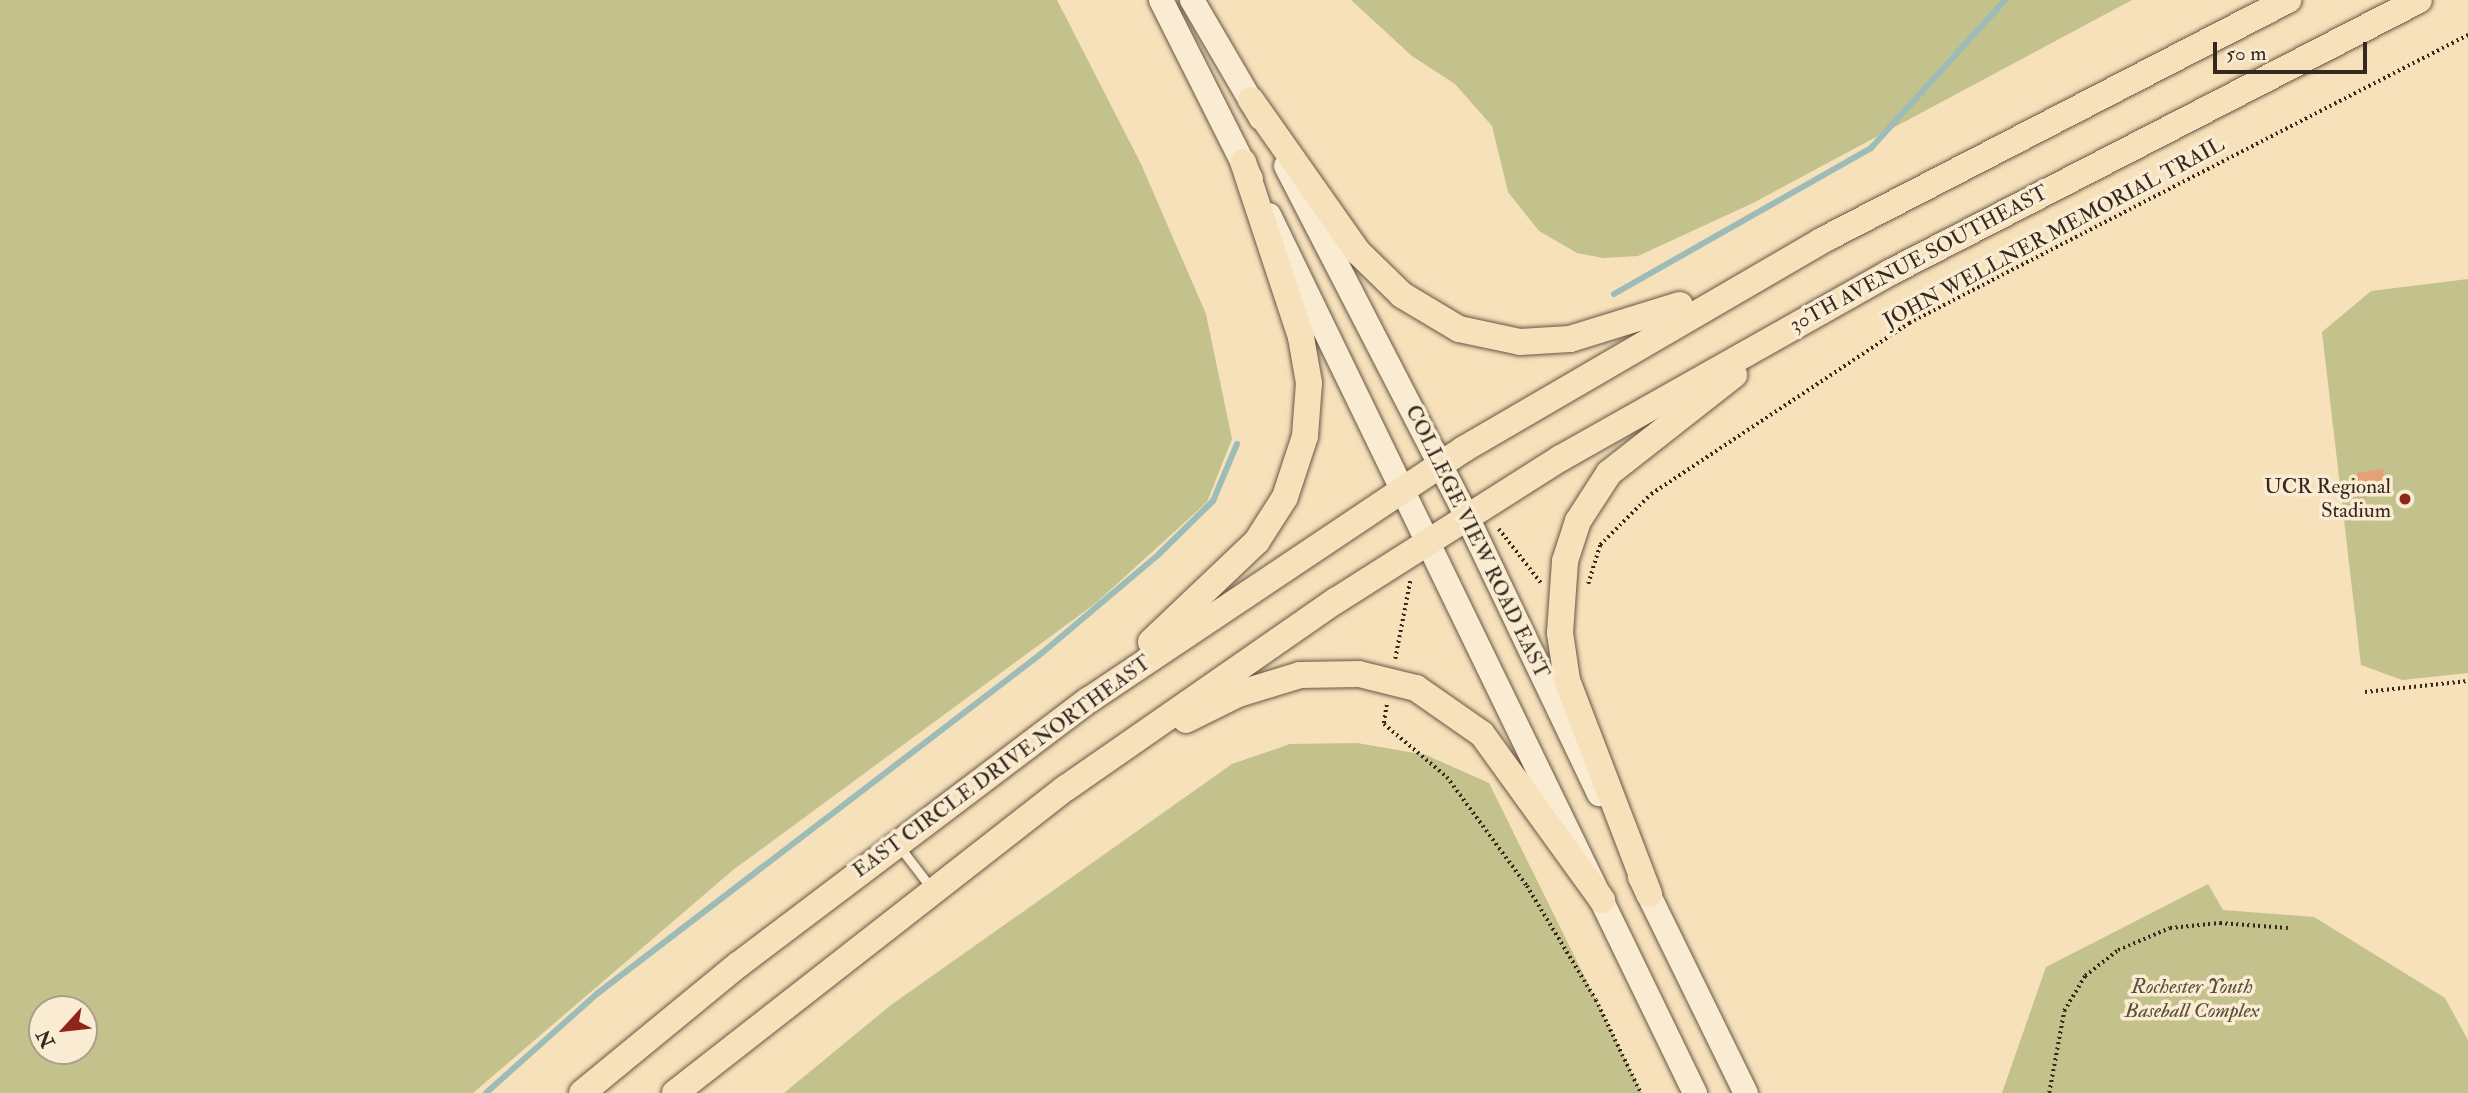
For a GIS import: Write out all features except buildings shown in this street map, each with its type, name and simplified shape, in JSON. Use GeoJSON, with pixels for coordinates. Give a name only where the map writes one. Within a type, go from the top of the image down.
{"type":"FeatureCollection","features":[{"type":"Feature","properties":{"kind":"main road","name":"COLLEGE VIEW ROAD EAST"},"geometry":{"type":"LineString","coordinates":[[1161,0],[1436,550],[1695,1093]]}},
{"type":"Feature","properties":{"kind":"main road","name":"COLLEGE VIEW ROAD EAST"},"geometry":{"type":"LineString","coordinates":[[1192,0],[1251,100],[1440,464],[1746,1093]]}},
{"type":"Feature","properties":{"kind":"main road"},"geometry":{"type":"LineString","coordinates":[[1440,464],[1821,241],[2288,0]]}},
{"type":"Feature","properties":{"kind":"main road","name":"30TH AVENUE SOUTHEAST"},"geometry":{"type":"LineString","coordinates":[[1436,550],[1840,300],[2419,0]]}},
{"type":"Feature","properties":{"kind":"main road"},"geometry":{"type":"LineString","coordinates":[[1251,100],[1313,194],[1384,280],[1423,310],[1489,338],[1537,342],[1614,330],[1821,241]]}},
{"type":"Feature","properties":{"kind":"main road"},"geometry":{"type":"LineString","coordinates":[[1089,700],[1257,541],[1299,464],[1309,404],[1305,355],[1243,162]]}},
{"type":"Feature","properties":{"kind":"main road"},"geometry":{"type":"LineString","coordinates":[[1649,894],[1567,680],[1560,590],[1578,520],[1609,473],[1699,399],[1840,300]]}},
{"type":"Feature","properties":{"kind":"main road","name":"EAST CIRCLE DRIVE NORTHEAST"},"geometry":{"type":"LineString","coordinates":[[582,1093],[896,843],[1089,700],[1440,464]]}},
{"type":"Feature","properties":{"kind":"main road"},"geometry":{"type":"LineString","coordinates":[[675,1093],[932,889],[1066,788],[1436,550]]}},
{"type":"Feature","properties":{"kind":"main road"},"geometry":{"type":"LineString","coordinates":[[1066,788],[1261,685],[1321,672],[1391,680],[1451,707],[1482,734],[1602,900]]}},
{"type":"Feature","properties":{"kind":"lane"},"geometry":{"type":"LineString","coordinates":[[896,843],[932,889]]}},
{"type":"Feature","properties":{"kind":"path","name":"JOHN WELLNER MEMORIAL TRAIL"},"geometry":{"type":"LineString","coordinates":[[1560,590],[1585,594],[1600,545],[1651,494],[1909,323],[2468,35]]}},
{"type":"Feature","properties":{"kind":"path"},"geometry":{"type":"LineString","coordinates":[[1472,528],[1499,528],[1535,581],[1560,590]]}},
{"type":"Feature","properties":{"kind":"path"},"geometry":{"type":"LineString","coordinates":[[1436,550],[1410,578],[1384,724],[1447,777],[1527,886],[1596,1000],[1642,1093]]}},
{"type":"Feature","properties":{"kind":"path"},"geometry":{"type":"LineString","coordinates":[[2364,692],[2468,681]]}},
{"type":"Feature","properties":{"kind":"path"},"geometry":{"type":"LineString","coordinates":[[2049,1093],[2064,1012],[2085,976],[2118,950],[2170,928],[2220,923],[2288,928]]}},
{"type":"Feature","properties":{"kind":"green space"},"geometry":{"type":"Polygon","coordinates":[[[0,0],[1057,0],[1141,164],[1206,314],[1232,439],[1207,502],[1096,603],[733,870],[473,1093],[0,1093],[0,0]]]}},
{"type":"Feature","properties":{"kind":"green space"},"geometry":{"type":"Polygon","coordinates":[[[1351,0],[2132,0],[1753,203],[1638,256],[1603,258],[1577,253],[1539,231],[1508,192],[1492,126],[1455,84],[1412,56],[1351,0]]]}},
{"type":"Feature","properties":{"kind":"green space","name":"UCR Regional Stadium"},"geometry":{"type":"Polygon","coordinates":[[[2468,279],[2468,673],[2402,680],[2361,665],[2322,332],[2371,291],[2468,279]]]}},
{"type":"Feature","properties":{"kind":"green space"},"geometry":{"type":"Polygon","coordinates":[[[1357,743],[1426,755],[1489,783],[1642,1093],[784,1093],[891,1005],[1232,764],[1290,744],[1357,743]]]}},
{"type":"Feature","properties":{"kind":"green space","name":"Rochester Youth Baseball Complex"},"geometry":{"type":"Polygon","coordinates":[[[2208,884],[2223,910],[2314,917],[2445,998],[2468,1040],[2468,1093],[2002,1093],[2046,967],[2208,884]]]}},
{"type":"Feature","properties":{"kind":"waterway"},"geometry":{"type":"LineString","coordinates":[[1614,294],[1871,148],[2005,0]]}},
{"type":"Feature","properties":{"kind":"waterway"},"geometry":{"type":"LineString","coordinates":[[486,1093],[598,993],[1042,653],[1159,554],[1213,501],[1237,444]]}},
{"type":"Feature","properties":{"kind":"place","name":"UCR Regional Stadium"},"geometry":{"type":"Point","coordinates":[2405,499]}}]}
